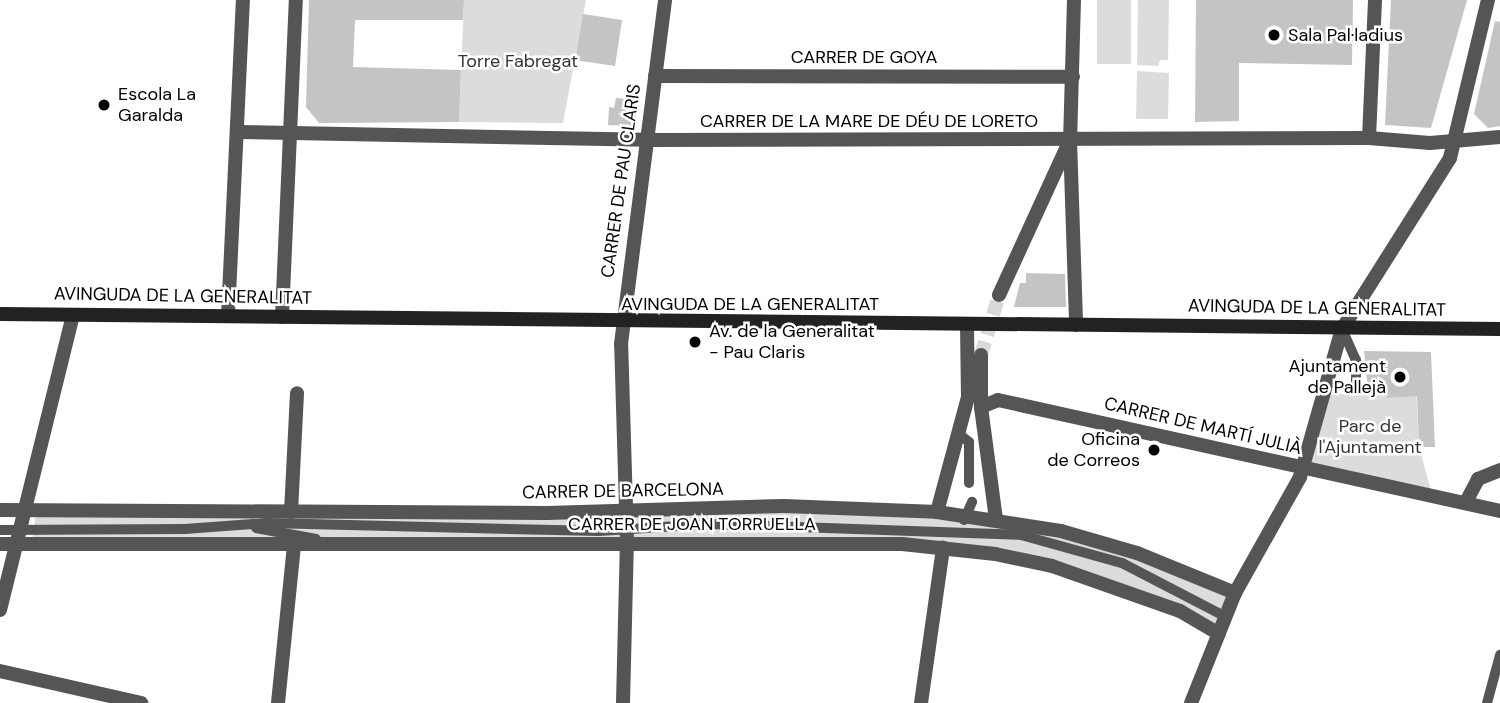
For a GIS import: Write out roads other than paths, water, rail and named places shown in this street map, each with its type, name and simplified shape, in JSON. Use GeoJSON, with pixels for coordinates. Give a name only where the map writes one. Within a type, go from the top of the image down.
{"type":"FeatureCollection","features":[{"type":"Feature","properties":{"kind":"main road","name":"AVINGUDA DE LA GENERALITAT"},"geometry":{"type":"LineString","coordinates":[[0,314],[1500,329]]}},
{"type":"Feature","properties":{"kind":"street"},"geometry":{"type":"LineString","coordinates":[[228,316],[243,0]]}},
{"type":"Feature","properties":{"kind":"street"},"geometry":{"type":"LineString","coordinates":[[282,317],[296,0]]}},
{"type":"Feature","properties":{"kind":"street","name":"CARRER DE PAU CLARIS"},"geometry":{"type":"LineString","coordinates":[[623,703],[626,512],[622,322],[665,0]]}},
{"type":"Feature","properties":{"kind":"street"},"geometry":{"type":"LineString","coordinates":[[1074,0],[1070,140],[1076,325]]}},
{"type":"Feature","properties":{"kind":"street"},"geometry":{"type":"LineString","coordinates":[[1369,138],[1375,0]]}},
{"type":"Feature","properties":{"kind":"street"},"geometry":{"type":"LineString","coordinates":[[1191,703],[1235,593],[1300,477],[1342,329],[1455,142],[1488,0]]}},
{"type":"Feature","properties":{"kind":"street","name":"CARRER DE GOYA"},"geometry":{"type":"LineString","coordinates":[[655,76],[1073,77]]}},
{"type":"Feature","properties":{"kind":"street","name":"CARRER DE LA MARE DE DÉU DE LORETO"},"geometry":{"type":"LineString","coordinates":[[237,132],[646,140],[1369,138],[1455,142],[1500,137]]}},
{"type":"Feature","properties":{"kind":"street"},"geometry":{"type":"LineString","coordinates":[[999,295],[1070,140]]}},
{"type":"Feature","properties":{"kind":"street"},"geometry":{"type":"LineString","coordinates":[[1044,197],[1056,195],[1073,205]]}},
{"type":"Feature","properties":{"kind":"street"},"geometry":{"type":"LineString","coordinates":[[0,610],[73,315]]}},
{"type":"Feature","properties":{"kind":"street"},"geometry":{"type":"LineString","coordinates":[[937,512],[968,397],[967,324]]}},
{"type":"Feature","properties":{"kind":"street"},"geometry":{"type":"LineString","coordinates":[[1342,329],[1360,375]]}},
{"type":"Feature","properties":{"kind":"street"},"geometry":{"type":"LineString","coordinates":[[981,355],[981,407],[996,520]]}},
{"type":"Feature","properties":{"kind":"street"},"geometry":{"type":"LineString","coordinates":[[292,512],[297,393]]}},
{"type":"Feature","properties":{"kind":"street","name":"CARRER DE MARTÍ JULIÀ"},"geometry":{"type":"LineString","coordinates":[[981,407],[998,400],[1301,468],[1467,500],[1500,511]]}},
{"type":"Feature","properties":{"kind":"street"},"geometry":{"type":"LineString","coordinates":[[958,434],[969,442],[969,483]]}},
{"type":"Feature","properties":{"kind":"street"},"geometry":{"type":"LineString","coordinates":[[1467,500],[1478,479],[1500,470]]}},
{"type":"Feature","properties":{"kind":"street","name":"CARRER DE BARCELONA"},"geometry":{"type":"LineString","coordinates":[[0,510],[626,512],[784,506],[937,512],[971,525],[996,520],[1061,531],[1137,553],[1235,593]]}},
{"type":"Feature","properties":{"kind":"street"},"geometry":{"type":"LineString","coordinates":[[0,544],[17,537],[231,525],[449,523],[467,536],[626,535],[753,524],[971,525],[1088,551],[1226,617]]}},
{"type":"Feature","properties":{"kind":"street"},"geometry":{"type":"LineString","coordinates":[[231,525],[319,540]]}},
{"type":"Feature","properties":{"kind":"street"},"geometry":{"type":"LineString","coordinates":[[0,530],[17,537]]}},
{"type":"Feature","properties":{"kind":"street","name":"CARRER DE JOAN TORRUELLA"},"geometry":{"type":"LineString","coordinates":[[17,537],[149,546],[293,550],[467,536],[626,535],[943,548],[1052,566],[1180,611],[1219,634]]}},
{"type":"Feature","properties":{"kind":"street"},"geometry":{"type":"LineString","coordinates":[[921,703],[943,548]]}},
{"type":"Feature","properties":{"kind":"street"},"geometry":{"type":"LineString","coordinates":[[278,703],[293,550]]}},
{"type":"Feature","properties":{"kind":"street"},"geometry":{"type":"LineString","coordinates":[[1487,703],[1500,655]]}},
{"type":"Feature","properties":{"kind":"street"},"geometry":{"type":"LineString","coordinates":[[0,671],[141,703]]}},
{"type":"Feature","properties":{"kind":"tunnel"},"geometry":{"type":"LineString","coordinates":[[981,355],[999,295]]}},
{"type":"Feature","properties":{"kind":"place","name":"Sala Pal·ladius"},"geometry":{"type":"Point","coordinates":[1274,35]}},
{"type":"Feature","properties":{"kind":"place","name":"Escola La Garalda"},"geometry":{"type":"Point","coordinates":[104,105]}},
{"type":"Feature","properties":{"kind":"place","name":"Av. de la Generalitat - Pau Claris"},"geometry":{"type":"Point","coordinates":[695,342]}},
{"type":"Feature","properties":{"kind":"place","name":"Ajuntament de Pallejà"},"geometry":{"type":"Point","coordinates":[1400,377]}},
{"type":"Feature","properties":{"kind":"place","name":"Oficina de Correos"},"geometry":{"type":"Point","coordinates":[1154,450]}},
{"type":"Feature","properties":{"kind":"park label","name":"Torre Fabregat"},"geometry":{"type":"Point","coordinates":[518,61]}},
{"type":"Feature","properties":{"kind":"park label","name":"Parc de l'Ajuntament"},"geometry":{"type":"Point","coordinates":[1370,437]}}]}
